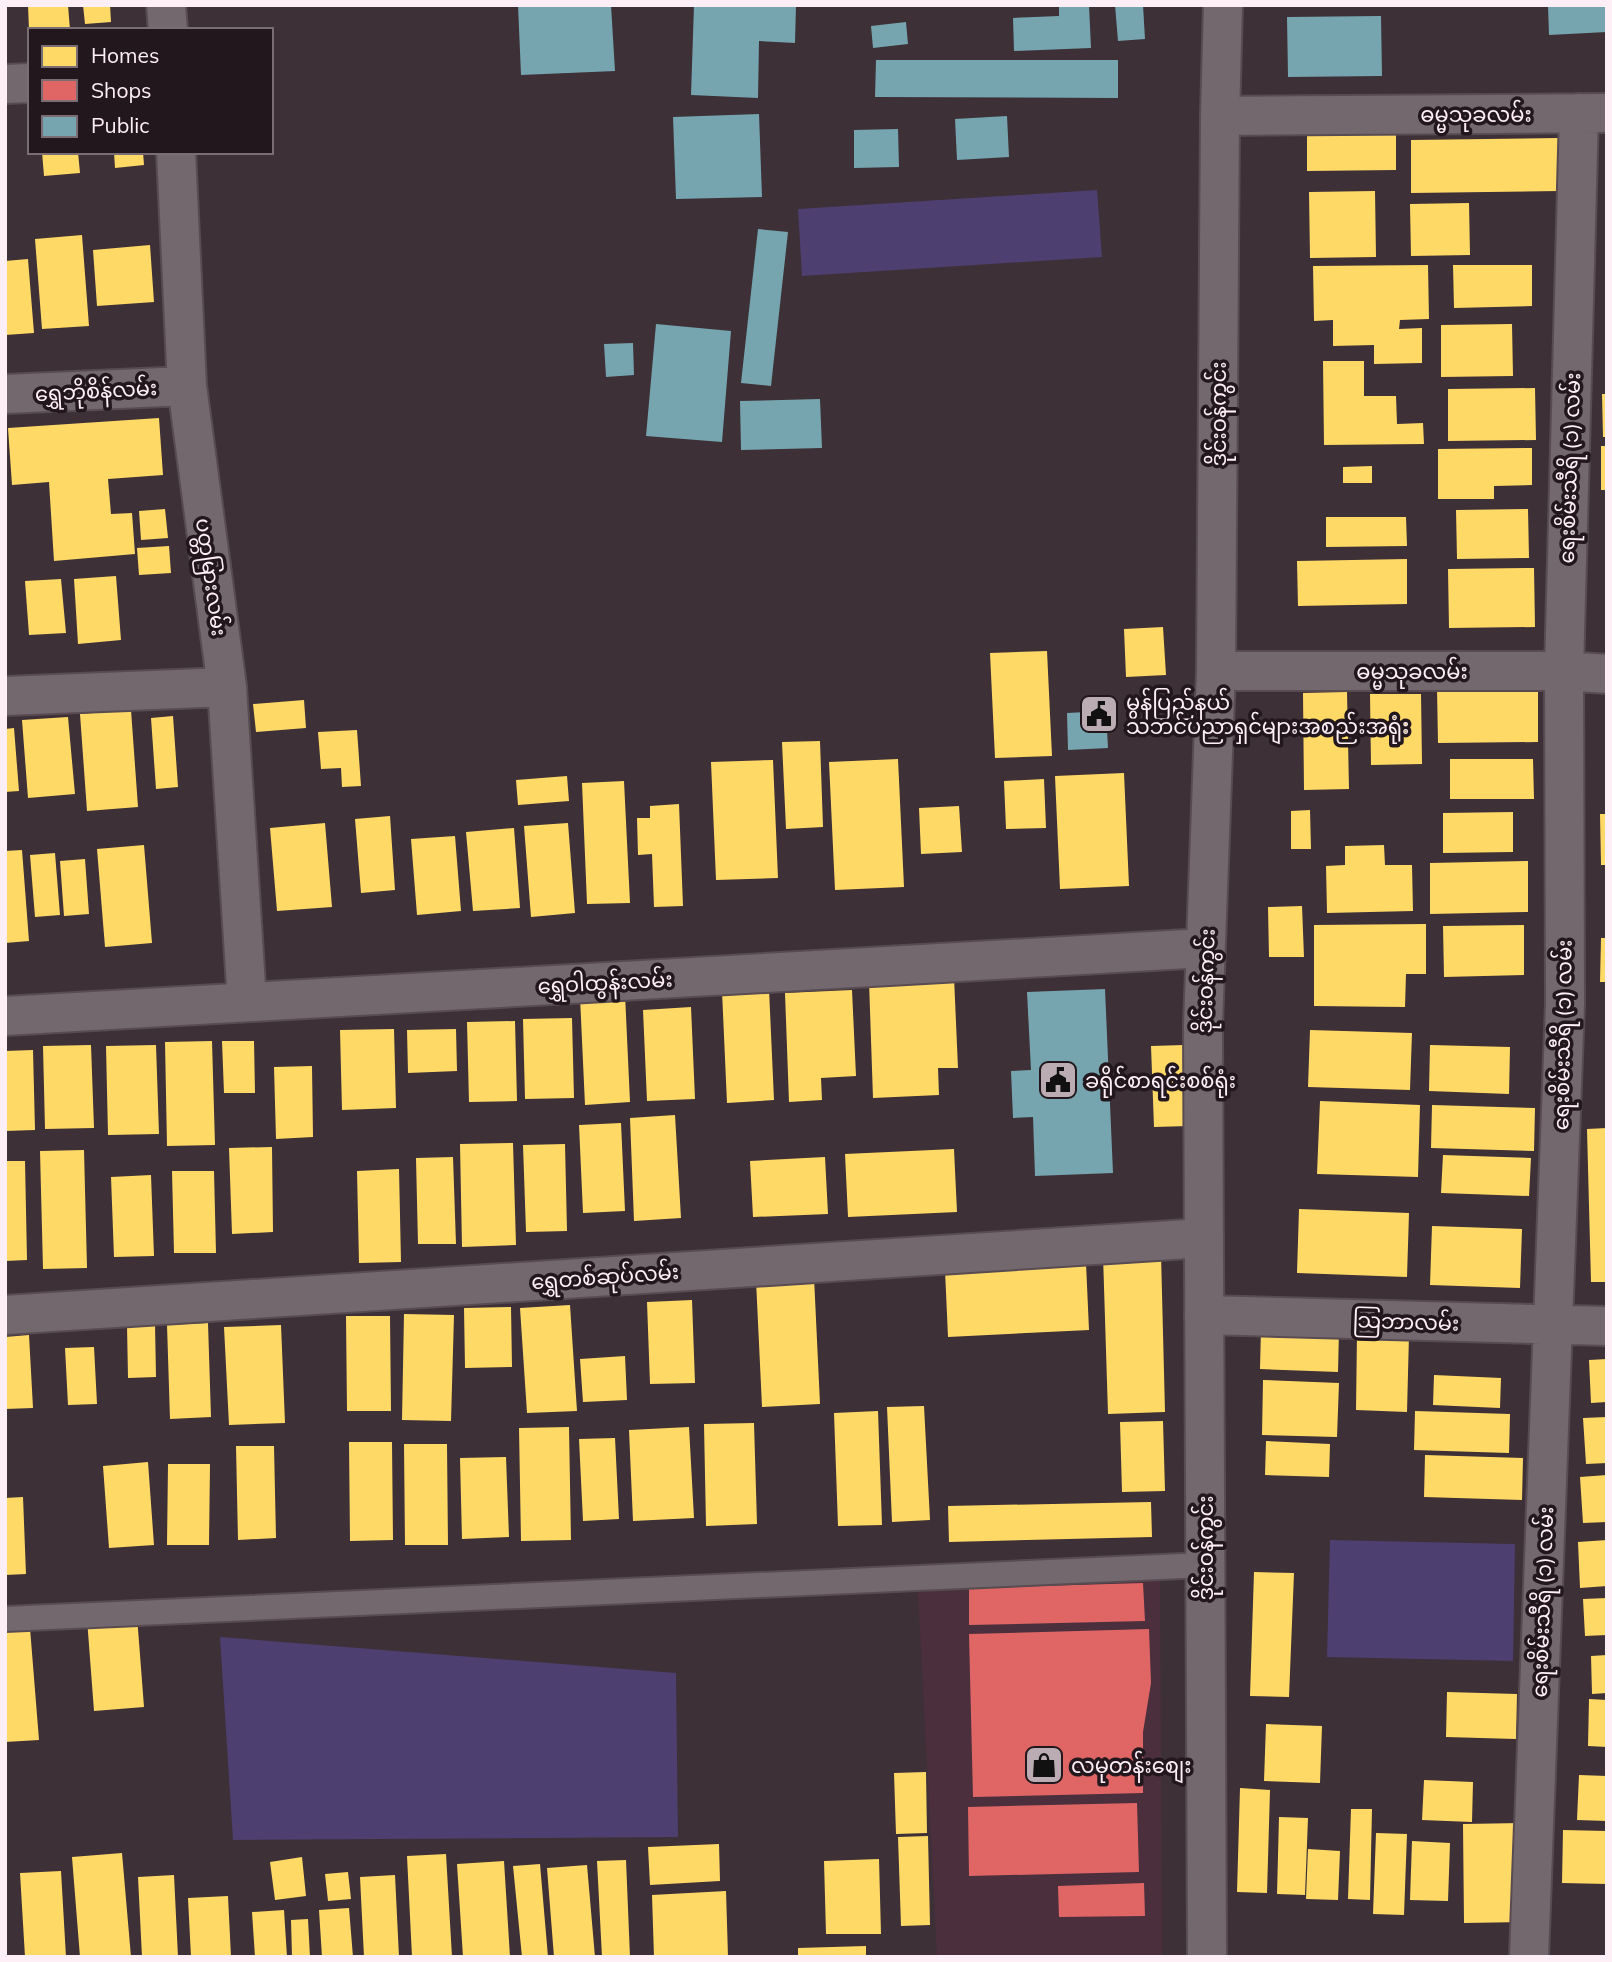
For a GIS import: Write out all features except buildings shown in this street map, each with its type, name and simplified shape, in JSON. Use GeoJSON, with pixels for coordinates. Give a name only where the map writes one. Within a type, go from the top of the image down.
{"type":"FeatureCollection","features":[{"type":"Feature","properties":{"kind":"street"},"geometry":{"type":"LineString","coordinates":[[166,5],[168,28]]}},
{"type":"Feature","properties":{"kind":"street","name":"ဒိုင်းဝန်ကွင်း"},"geometry":{"type":"LineString","coordinates":[[1207,1957],[1203,1025],[1216,671],[1223,5]]}},
{"type":"Feature","properties":{"kind":"street"},"geometry":{"type":"LineString","coordinates":[[5,84],[28,83]]}},
{"type":"Feature","properties":{"kind":"street","name":"ဓမ္မသုခလမ်း"},"geometry":{"type":"LineString","coordinates":[[1220,116],[1593,113]]}},
{"type":"Feature","properties":{"kind":"street","name":"ရေးစိမ်းသီရိ (၁) လမ်း"},"geometry":{"type":"LineString","coordinates":[[1529,1957],[1565,1003],[1564,671],[1593,113]]}},
{"type":"Feature","properties":{"kind":"street","name":"ပတ္တမြားလမ်း"},"geometry":{"type":"LineString","coordinates":[[176,154],[187,386],[227,687],[247,1002]]}},
{"type":"Feature","properties":{"kind":"street","name":"ရွှေဘိုစိန်လမ်း"},"geometry":{"type":"LineString","coordinates":[[5,394],[187,386]]}},
{"type":"Feature","properties":{"kind":"street","name":"ဓမ္မသုခလမ်း"},"geometry":{"type":"LineString","coordinates":[[1216,671],[1564,671],[1607,674]]}},
{"type":"Feature","properties":{"kind":"street"},"geometry":{"type":"LineString","coordinates":[[5,696],[227,687]]}},
{"type":"Feature","properties":{"kind":"street","name":"ရွှေဝါထွန်းလမ်း"},"geometry":{"type":"LineString","coordinates":[[5,1016],[1205,948]]}},
{"type":"Feature","properties":{"kind":"street","name":"ရွှေတစ်ဆုပ်လမ်း"},"geometry":{"type":"LineString","coordinates":[[5,1315],[1204,1238]]}},
{"type":"Feature","properties":{"kind":"street","name":"သြဘာလမ်း"},"geometry":{"type":"LineString","coordinates":[[1204,1315],[1607,1326]]}},
{"type":"Feature","properties":{"kind":"lane"},"geometry":{"type":"LineString","coordinates":[[5,1619],[1205,1565]]}},
{"type":"Feature","properties":{"kind":"shaded area"},"geometry":{"type":"Polygon","coordinates":[[[1097,190],[1102,257],[802,276],[798,209],[1097,190]]]}},
{"type":"Feature","properties":{"kind":"shaded area"},"geometry":{"type":"Polygon","coordinates":[[[1330,1540],[1515,1544],[1513,1661],[1327,1657],[1330,1540]]]}},
{"type":"Feature","properties":{"kind":"shaded area","name":"လမုတန်းစျေး"},"geometry":{"type":"Polygon","coordinates":[[[1160,1562],[1162,1956],[937,1957],[917,1573],[1160,1562]]]}},
{"type":"Feature","properties":{"kind":"shaded area"},"geometry":{"type":"Polygon","coordinates":[[[220,1637],[676,1673],[678,1837],[233,1840],[220,1637]]]}},
{"type":"Feature","properties":{"kind":"place","name":"မွန်ပြည်နယ် သဘင်ပညာရှင်များအစည်းအရုံး"},"geometry":{"type":"Point","coordinates":[1099,714]}},
{"type":"Feature","properties":{"kind":"place","name":"ခရိုင်စာရင်းစစ်ရုံး"},"geometry":{"type":"Point","coordinates":[1058,1080]}},
{"type":"Feature","properties":{"kind":"place","name":"လမုတန်းစျေး"},"geometry":{"type":"Point","coordinates":[1044,1765]}}]}
